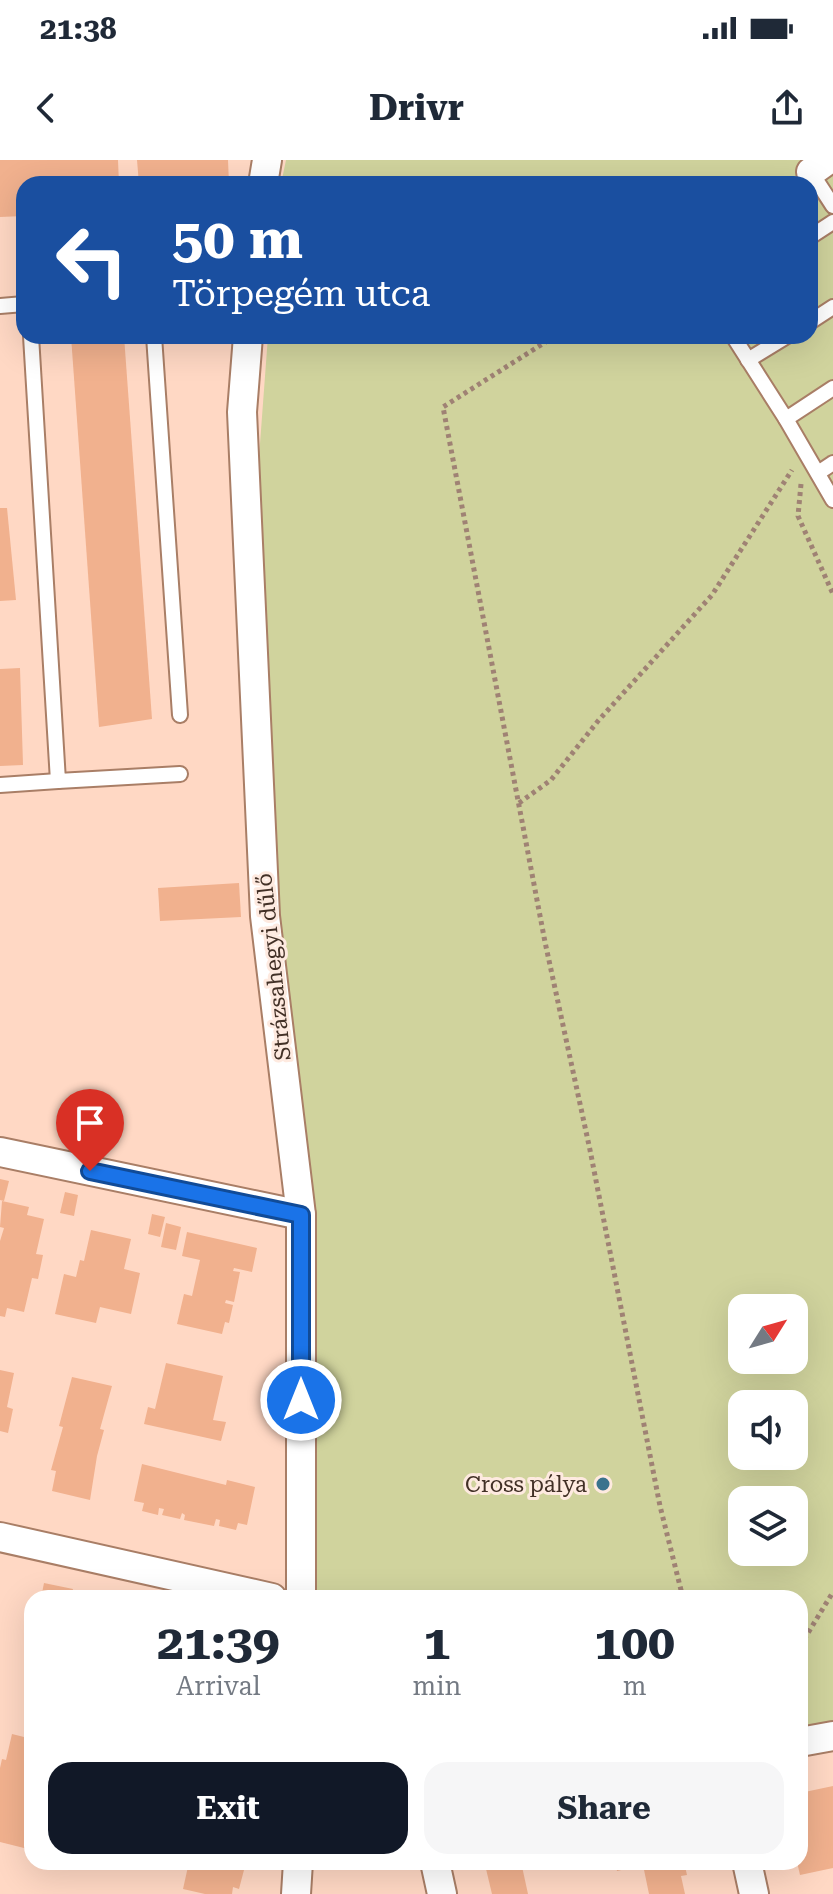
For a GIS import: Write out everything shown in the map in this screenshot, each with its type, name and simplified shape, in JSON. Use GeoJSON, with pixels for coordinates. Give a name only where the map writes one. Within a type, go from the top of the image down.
{"type":"FeatureCollection","features":[{"type":"Feature","properties":{"kind":"street","name":"Strázsahegyi dűlő"},"geometry":{"type":"LineString","coordinates":[[247,344],[242,412],[265,916],[301,1215],[301,1590]]}},
{"type":"Feature","properties":{"kind":"street"},"geometry":{"type":"LineString","coordinates":[[0,1152],[301,1215]]}},
{"type":"Feature","properties":{"kind":"street"},"geometry":{"type":"LineString","coordinates":[[0,1537],[236,1590]]}},
{"type":"Feature","properties":{"kind":"street"},"geometry":{"type":"LineString","coordinates":[[808,1741],[833,1736]]}},
{"type":"Feature","properties":{"kind":"street"},"geometry":{"type":"LineString","coordinates":[[296,1894],[298,1870]]}},
{"type":"Feature","properties":{"kind":"street"},"geometry":{"type":"LineString","coordinates":[[437,1870],[442,1894]]}},
{"type":"Feature","properties":{"kind":"street"},"geometry":{"type":"LineString","coordinates":[[749,1870],[754,1894]]}},
{"type":"Feature","properties":{"kind":"lane"},"geometry":{"type":"LineString","coordinates":[[820,166],[833,206]]}},
{"type":"Feature","properties":{"kind":"lane"},"geometry":{"type":"LineString","coordinates":[[31,344],[58,781]]}},
{"type":"Feature","properties":{"kind":"lane"},"geometry":{"type":"LineString","coordinates":[[155,344],[180,715]]}},
{"type":"Feature","properties":{"kind":"lane"},"geometry":{"type":"LineString","coordinates":[[738,344],[833,500]]}},
{"type":"Feature","properties":{"kind":"lane"},"geometry":{"type":"LineString","coordinates":[[748,360],[774,344]]}},
{"type":"Feature","properties":{"kind":"lane"},"geometry":{"type":"LineString","coordinates":[[786,419],[833,388]]}},
{"type":"Feature","properties":{"kind":"lane"},"geometry":{"type":"LineString","coordinates":[[818,473],[833,463]]}},
{"type":"Feature","properties":{"kind":"lane"},"geometry":{"type":"LineString","coordinates":[[0,785],[180,774]]}},
{"type":"Feature","properties":{"kind":"path"},"geometry":{"type":"LineString","coordinates":[[542,344],[443,407],[660,1506],[681,1590]]}},
{"type":"Feature","properties":{"kind":"path"},"geometry":{"type":"LineString","coordinates":[[519,803],[551,780],[598,721],[712,595],[792,470]]}},
{"type":"Feature","properties":{"kind":"path"},"geometry":{"type":"LineString","coordinates":[[801,483],[798,516],[833,594]]}},
{"type":"Feature","properties":{"kind":"path"},"geometry":{"type":"LineString","coordinates":[[808,1633],[833,1592]]}},
{"type":"Feature","properties":{"kind":"green space"},"geometry":{"type":"Polygon","coordinates":[[[286,160],[833,160],[833,1736],[808,1741],[808,1590],[301,1590],[301,1215],[265,916],[259,457],[267,344],[818,344],[818,176],[283,176],[286,160]]]}},
{"type":"Feature","properties":{"kind":"building"},"geometry":{"type":"Polygon","coordinates":[[[0,160],[118,160],[119,176],[16,176],[16,216],[0,217],[0,160]]]}},
{"type":"Feature","properties":{"kind":"building"},"geometry":{"type":"Polygon","coordinates":[[[137,160],[228,160],[229,176],[138,176],[137,160]]]}},
{"type":"Feature","properties":{"kind":"building"},"geometry":{"type":"Polygon","coordinates":[[[72,344],[125,344],[152,719],[99,727],[72,344]]]}},
{"type":"Feature","properties":{"kind":"building"},"geometry":{"type":"Polygon","coordinates":[[[0,508],[7,508],[16,600],[0,601],[0,508]]]}},
{"type":"Feature","properties":{"kind":"building"},"geometry":{"type":"Polygon","coordinates":[[[20,668],[23,765],[0,766],[0,669],[20,668]]]}},
{"type":"Feature","properties":{"kind":"building"},"geometry":{"type":"Polygon","coordinates":[[[239,883],[241,917],[160,921],[158,888],[239,883]]]}},
{"type":"Feature","properties":{"kind":"building"},"geometry":{"type":"Polygon","coordinates":[[[0,1179],[9,1181],[4,1201],[0,1200],[0,1179]]]}},
{"type":"Feature","properties":{"kind":"building"},"geometry":{"type":"Polygon","coordinates":[[[65,1192],[78,1195],[74,1216],[60,1213],[65,1192]]]}},
{"type":"Feature","properties":{"kind":"building"},"geometry":{"type":"Polygon","coordinates":[[[2,1201],[29,1207],[27,1215],[44,1219],[36,1254],[43,1255],[38,1279],[32,1278],[24,1312],[7,1308],[5,1317],[0,1316],[0,1241],[4,1228],[0,1227],[2,1201]]]}},
{"type":"Feature","properties":{"kind":"building"},"geometry":{"type":"Polygon","coordinates":[[[152,1214],[165,1217],[160,1237],[148,1234],[152,1214]]]}},
{"type":"Feature","properties":{"kind":"building"},"geometry":{"type":"Polygon","coordinates":[[[166,1223],[181,1227],[176,1250],[161,1247],[166,1223]]]}},
{"type":"Feature","properties":{"kind":"building"},"geometry":{"type":"Polygon","coordinates":[[[91,1230],[131,1239],[124,1269],[140,1273],[131,1314],[100,1307],[96,1323],[55,1314],[64,1274],[76,1277],[80,1260],[84,1261],[91,1230]]]}},
{"type":"Feature","properties":{"kind":"building"},"geometry":{"type":"Polygon","coordinates":[[[187,1232],[257,1248],[252,1272],[234,1268],[233,1271],[240,1272],[234,1302],[226,1300],[225,1303],[233,1305],[229,1323],[225,1322],[222,1334],[177,1324],[184,1294],[192,1296],[200,1260],[182,1256],[187,1232]]]}},
{"type":"Feature","properties":{"kind":"building"},"geometry":{"type":"Polygon","coordinates":[[[166,1363],[223,1376],[213,1420],[226,1422],[221,1441],[144,1424],[148,1407],[155,1409],[166,1363]]]}},
{"type":"Feature","properties":{"kind":"building"},"geometry":{"type":"Polygon","coordinates":[[[0,1370],[14,1373],[7,1407],[13,1409],[8,1433],[0,1431],[0,1370]]]}},
{"type":"Feature","properties":{"kind":"building"},"geometry":{"type":"Polygon","coordinates":[[[72,1377],[112,1386],[100,1429],[104,1430],[90,1500],[52,1491],[56,1471],[51,1470],[72,1377]]]}},
{"type":"Feature","properties":{"kind":"building"},"geometry":{"type":"Polygon","coordinates":[[[142,1464],[226,1485],[227,1480],[255,1487],[247,1525],[238,1523],[236,1530],[219,1526],[220,1520],[216,1519],[214,1526],[184,1520],[182,1513],[180,1519],[162,1515],[164,1509],[159,1508],[158,1515],[142,1511],[144,1503],[134,1501],[142,1464]]]}},
{"type":"Feature","properties":{"kind":"building"},"geometry":{"type":"Polygon","coordinates":[[[44,1583],[73,1589],[73,1590],[43,1590],[44,1583]]]}},
{"type":"Feature","properties":{"kind":"building"},"geometry":{"type":"Polygon","coordinates":[[[12,1734],[24,1737],[24,1848],[0,1842],[0,1768],[2,1759],[6,1760],[12,1734]]]}},
{"type":"Feature","properties":{"kind":"building"},"geometry":{"type":"Polygon","coordinates":[[[833,1786],[833,1868],[800,1875],[799,1870],[808,1870],[808,1791],[833,1786]]]}},
{"type":"Feature","properties":{"kind":"building"},"geometry":{"type":"Polygon","coordinates":[[[187,1870],[244,1870],[239,1889],[233,1887],[232,1894],[205,1894],[183,1889],[187,1870]]]}},
{"type":"Feature","properties":{"kind":"building"},"geometry":{"type":"Polygon","coordinates":[[[486,1870],[523,1870],[528,1894],[492,1894],[486,1870]]]}},
{"type":"Feature","properties":{"kind":"building"},"geometry":{"type":"Polygon","coordinates":[[[644,1870],[686,1870],[687,1875],[681,1876],[685,1894],[649,1894],[644,1870]]]}},
{"type":"Feature","properties":{"kind":"place","name":"Cross pálya"},"geometry":{"type":"Point","coordinates":[603,1484]}},
{"type":"Feature","properties":{"kind":"route"},"geometry":{"type":"LineString","coordinates":[[90,1171],[301,1215],[301,1400]]}}]}
